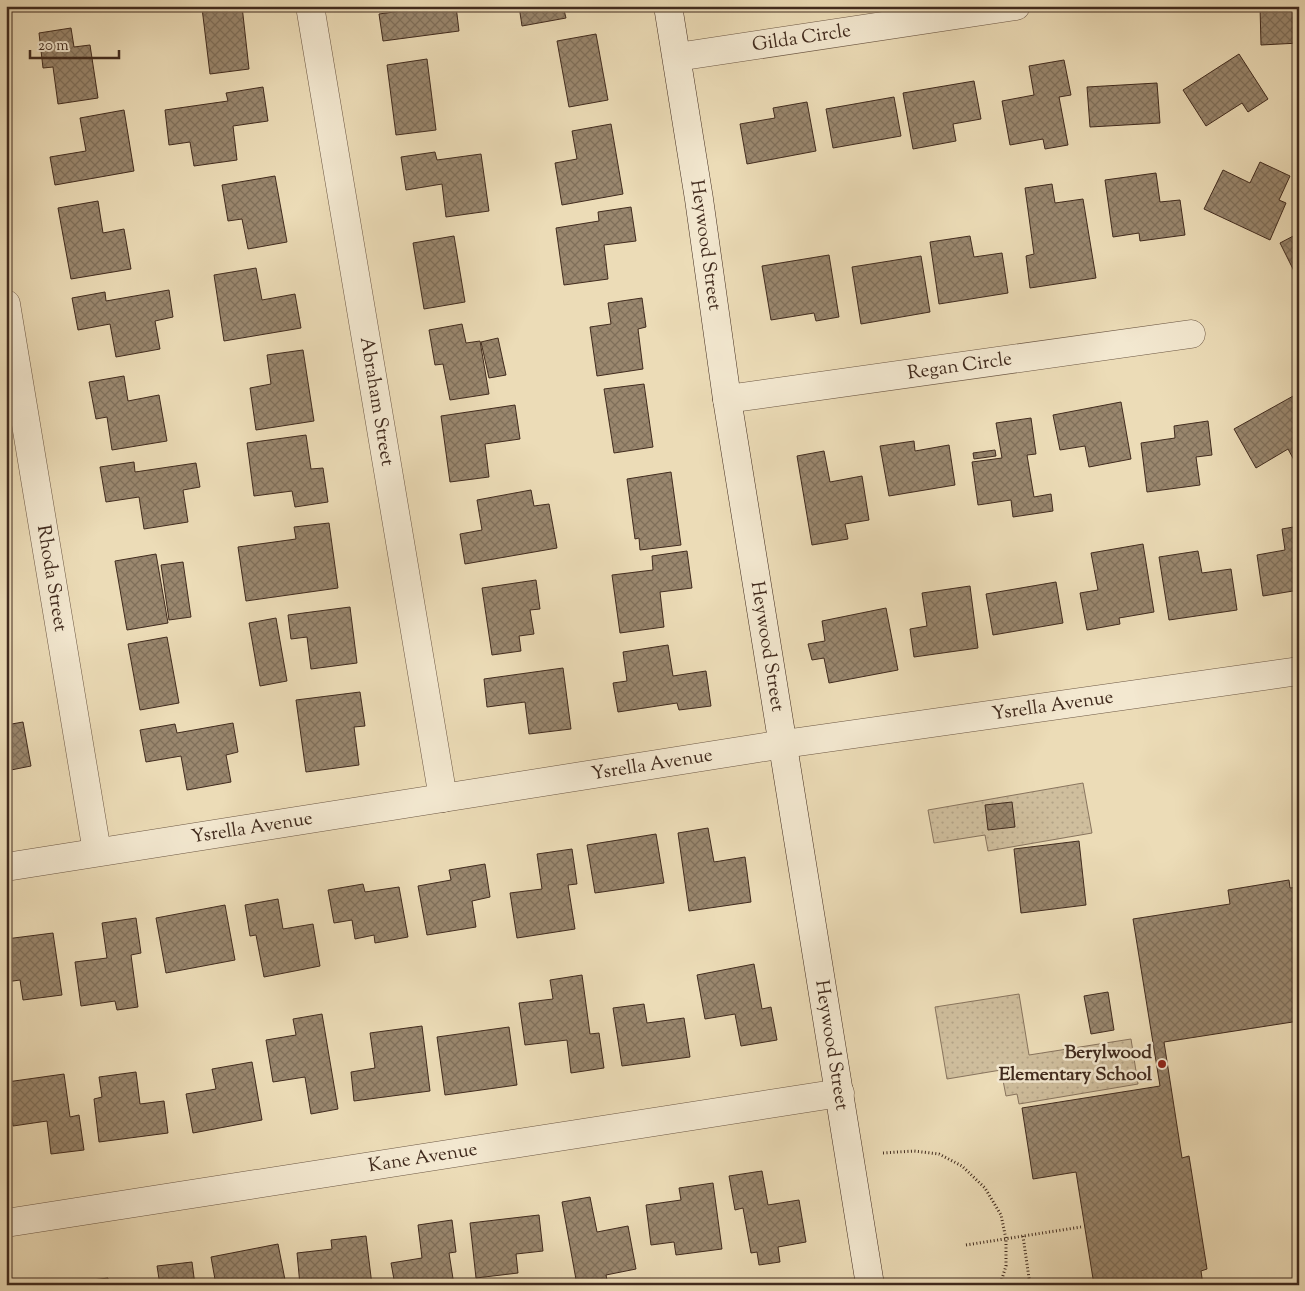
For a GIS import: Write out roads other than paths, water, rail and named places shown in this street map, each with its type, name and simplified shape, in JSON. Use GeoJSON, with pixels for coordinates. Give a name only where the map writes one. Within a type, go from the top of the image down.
{"type":"FeatureCollection","features":[{"type":"Feature","properties":{"kind":"street","name":"Abraham Street"},"geometry":{"type":"LineString","coordinates":[[310,6],[443,798]]}},
{"type":"Feature","properties":{"kind":"street","name":"Heywood Street"},"geometry":{"type":"LineString","coordinates":[[668,6],[699,199],[727,399],[870,1285]]}},
{"type":"Feature","properties":{"kind":"street","name":"Gilda Circle"},"geometry":{"type":"LineString","coordinates":[[677,57],[1016,6]]}},
{"type":"Feature","properties":{"kind":"street","name":"Rhoda Street"},"geometry":{"type":"LineString","coordinates":[[6,304],[97,852]]}},
{"type":"Feature","properties":{"kind":"street","name":"Regan Circle"},"geometry":{"type":"LineString","coordinates":[[727,399],[1191,334]]}},
{"type":"Feature","properties":{"kind":"street","name":"Ysrella Avenue"},"geometry":{"type":"LineString","coordinates":[[6,867],[784,744],[1299,671]]}},
{"type":"Feature","properties":{"kind":"street","name":"Kane Avenue"},"geometry":{"type":"LineString","coordinates":[[6,1223],[840,1093]]}},
{"type":"Feature","properties":{"kind":"place","name":"Berylwood Elementary School"},"geometry":{"type":"Point","coordinates":[1162,1064]}}]}
